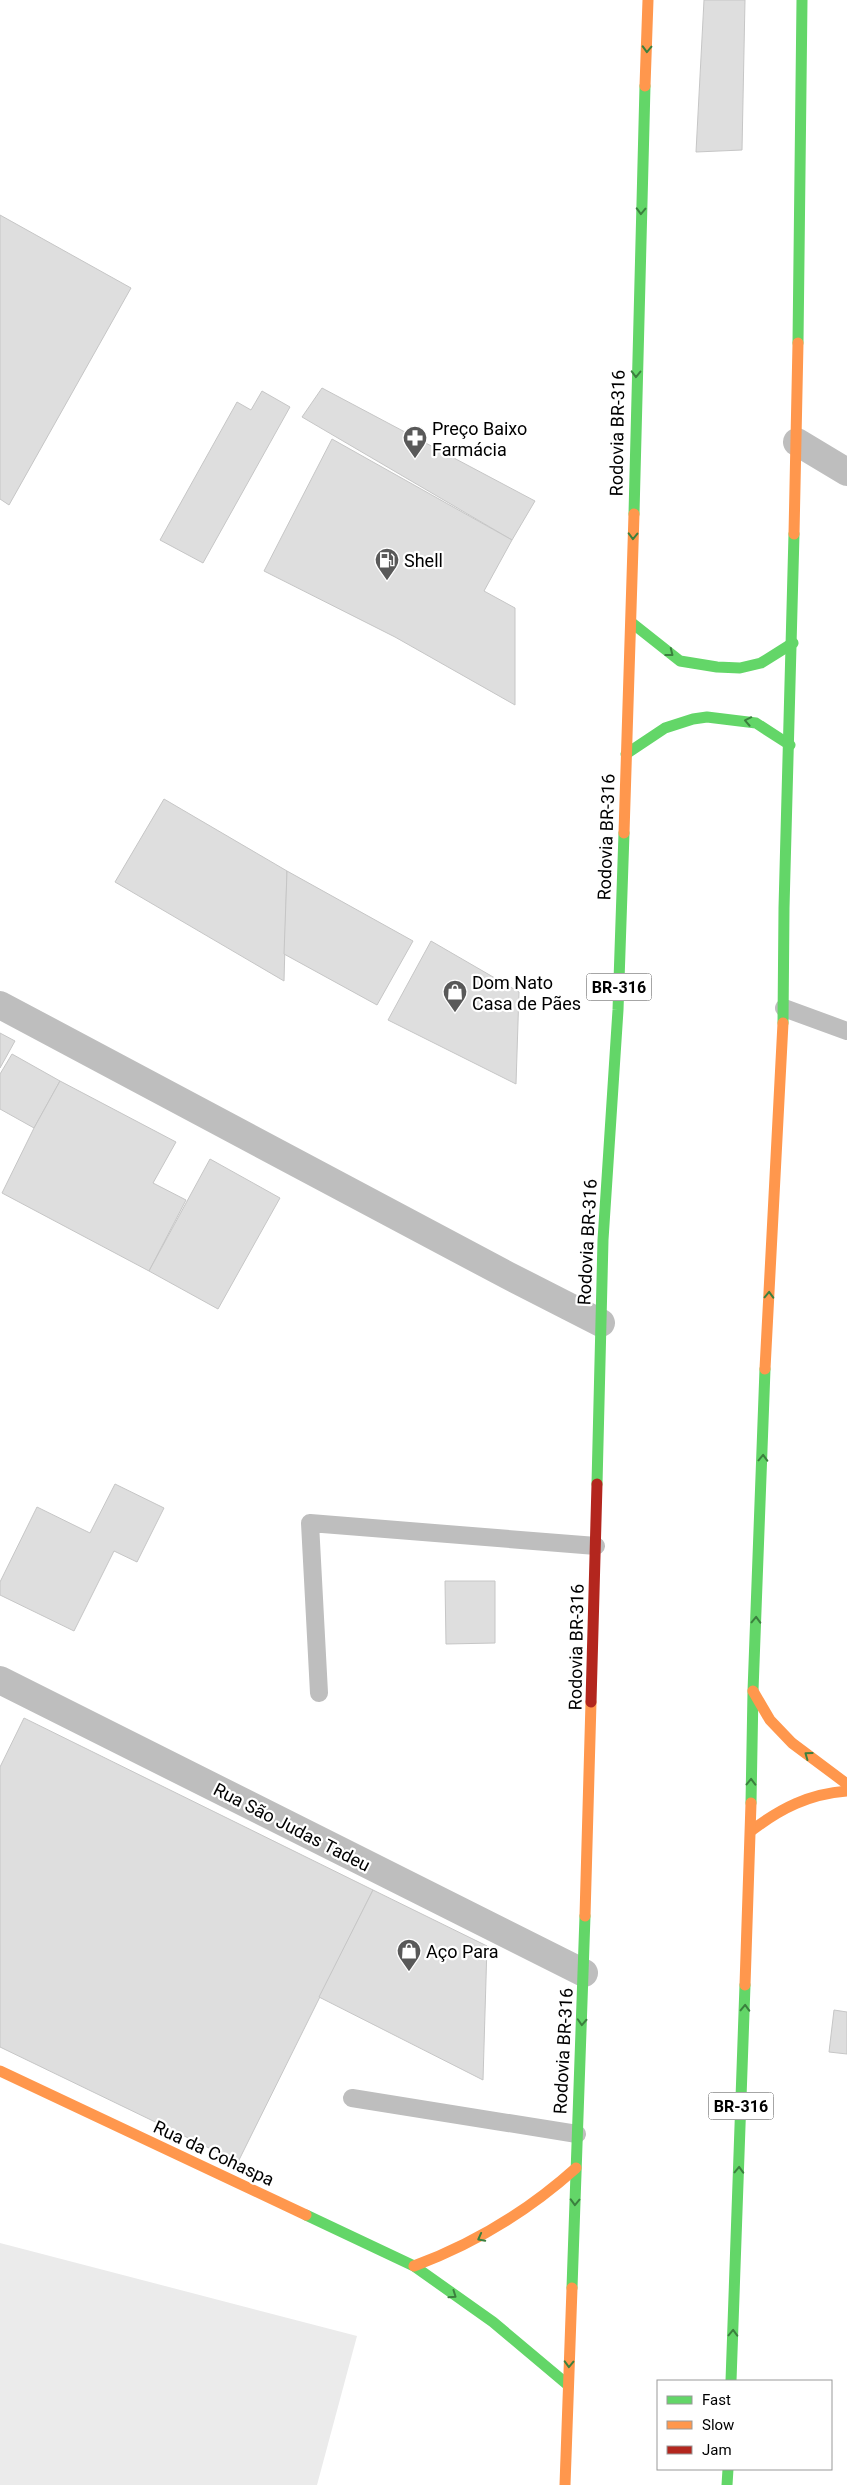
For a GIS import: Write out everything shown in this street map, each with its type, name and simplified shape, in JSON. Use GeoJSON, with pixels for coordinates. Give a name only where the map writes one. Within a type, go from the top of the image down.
{"type":"FeatureCollection","features":[{"type":"Feature","properties":{"kind":"main road","name":"Rodovia BR-316"},"geometry":{"type":"LineString","coordinates":[[565,2485],[584,1973],[603,1240],[618,1010],[632,623],[636,374],[648,0]]}},
{"type":"Feature","properties":{"kind":"main road","name":"BR-316"},"geometry":{"type":"LineString","coordinates":[[731,2380],[751,1831],[753,1691],[770,1245],[784,1008],[784,908],[793,643],[797,442],[802,0]]}},
{"type":"Feature","properties":{"kind":"main road"},"geometry":{"type":"LineString","coordinates":[[632,623],[681,662],[720,668],[740,669],[759,665],[777,656],[793,643]]}},
{"type":"Feature","properties":{"kind":"main road"},"geometry":{"type":"LineString","coordinates":[[626,754],[642,740],[660,729],[679,721],[699,717],[720,716],[760,724],[790,745]]}},
{"type":"Feature","properties":{"kind":"main road"},"geometry":{"type":"LineString","coordinates":[[753,1691],[770,1720],[792,1743],[847,1784]]}},
{"type":"Feature","properties":{"kind":"main road"},"geometry":{"type":"LineString","coordinates":[[751,1831],[778,1809],[808,1796],[847,1792]]}},
{"type":"Feature","properties":{"kind":"main road","name":"Rua da Cohaspa"},"geometry":{"type":"LineString","coordinates":[[0,2071],[414,2266],[493,2322],[568,2385]]}},
{"type":"Feature","properties":{"kind":"main road"},"geometry":{"type":"LineString","coordinates":[[414,2266],[458,2250],[500,2229],[527,2211],[576,2168]]}},
{"type":"Feature","properties":{"kind":"main road"},"geometry":{"type":"LineString","coordinates":[[727,2485],[728,2470]]}},
{"type":"Feature","properties":{"kind":"street"},"geometry":{"type":"LineString","coordinates":[[797,442],[847,472]]}},
{"type":"Feature","properties":{"kind":"street"},"geometry":{"type":"LineString","coordinates":[[0,1005],[480,1261],[601,1323]]}},
{"type":"Feature","properties":{"kind":"street","name":"Rua São Judas Tadeu"},"geometry":{"type":"LineString","coordinates":[[0,1680],[584,1973]]}},
{"type":"Feature","properties":{"kind":"lane"},"geometry":{"type":"LineString","coordinates":[[784,1008],[847,1031]]}},
{"type":"Feature","properties":{"kind":"lane"},"geometry":{"type":"LineString","coordinates":[[319,1693],[310,1523],[596,1546]]}},
{"type":"Feature","properties":{"kind":"lane"},"geometry":{"type":"LineString","coordinates":[[352,2098],[577,2134]]}},
{"type":"Feature","properties":{"kind":"shaded area"},"geometry":{"type":"Polygon","coordinates":[[[0,2243],[357,2336],[317,2485],[0,2485],[0,2243]]]}},
{"type":"Feature","properties":{"kind":"building"},"geometry":{"type":"Polygon","coordinates":[[[704,0],[745,0],[742,150],[696,152],[704,0]]]}},
{"type":"Feature","properties":{"kind":"building"},"geometry":{"type":"Polygon","coordinates":[[[0,215],[131,288],[9,505],[0,499],[0,215]]]}},
{"type":"Feature","properties":{"kind":"building","name":"Preço Baixo Farmácia"},"geometry":{"type":"Polygon","coordinates":[[[322,388],[535,501],[512,540],[302,417],[322,388]]]}},
{"type":"Feature","properties":{"kind":"building"},"geometry":{"type":"Polygon","coordinates":[[[262,391],[290,407],[203,563],[160,540],[237,402],[251,410],[262,391]]]}},
{"type":"Feature","properties":{"kind":"building","name":"Shell"},"geometry":{"type":"Polygon","coordinates":[[[332,439],[512,540],[484,591],[515,608],[515,705],[395,637],[264,571],[332,439]]]}},
{"type":"Feature","properties":{"kind":"building"},"geometry":{"type":"Polygon","coordinates":[[[164,799],[287,871],[284,981],[115,882],[164,799]]]}},
{"type":"Feature","properties":{"kind":"building"},"geometry":{"type":"Polygon","coordinates":[[[287,871],[413,941],[377,1005],[284,954],[287,871]]]}},
{"type":"Feature","properties":{"kind":"building","name":"Dom Nato Casa de Pães"},"geometry":{"type":"Polygon","coordinates":[[[431,941],[519,992],[516,1084],[388,1020],[431,941]]]}},
{"type":"Feature","properties":{"kind":"building"},"geometry":{"type":"Polygon","coordinates":[[[0,1033],[15,1041],[0,1068],[0,1033]]]}},
{"type":"Feature","properties":{"kind":"building"},"geometry":{"type":"Polygon","coordinates":[[[12,1054],[60,1081],[34,1128],[0,1109],[0,1074],[12,1054]]]}},
{"type":"Feature","properties":{"kind":"building"},"geometry":{"type":"Polygon","coordinates":[[[60,1081],[176,1142],[153,1183],[186,1200],[149,1271],[2,1193],[60,1081]]]}},
{"type":"Feature","properties":{"kind":"building"},"geometry":{"type":"Polygon","coordinates":[[[210,1159],[280,1198],[218,1309],[149,1271],[210,1159]]]}},
{"type":"Feature","properties":{"kind":"building"},"geometry":{"type":"Polygon","coordinates":[[[115,1484],[164,1508],[137,1562],[114,1551],[74,1631],[0,1595],[0,1582],[37,1507],[90,1533],[115,1484]]]}},
{"type":"Feature","properties":{"kind":"building"},"geometry":{"type":"Polygon","coordinates":[[[445,1581],[495,1581],[495,1643],[446,1644],[445,1581]]]}},
{"type":"Feature","properties":{"kind":"building"},"geometry":{"type":"Polygon","coordinates":[[[24,1718],[373,1890],[238,2162],[0,2047],[0,1767],[24,1718]]]}},
{"type":"Feature","properties":{"kind":"building","name":"Aço Para"},"geometry":{"type":"Polygon","coordinates":[[[373,1890],[487,1946],[483,2080],[319,1997],[373,1890]]]}},
{"type":"Feature","properties":{"kind":"building"},"geometry":{"type":"Polygon","coordinates":[[[834,2010],[847,2012],[847,2054],[829,2052],[834,2010]]]}},
{"type":"Feature","properties":{"kind":"traffic: fast"},"geometry":{"type":"LineString","coordinates":[[798,343],[802,0]]}},
{"type":"Feature","properties":{"kind":"traffic: fast"},"geometry":{"type":"LineString","coordinates":[[634,514],[645,86]]}},
{"type":"Feature","properties":{"kind":"traffic: fast"},"geometry":{"type":"LineString","coordinates":[[783,1023],[784,908],[794,534]]}},
{"type":"Feature","properties":{"kind":"traffic: fast"},"geometry":{"type":"LineString","coordinates":[[632,623],[680,661],[717,667],[740,668],[761,663],[793,643]]}},
{"type":"Feature","properties":{"kind":"traffic: fast"},"geometry":{"type":"LineString","coordinates":[[626,754],[665,728],[693,719],[707,717],[756,723],[790,745]]}},
{"type":"Feature","properties":{"kind":"traffic: fast"},"geometry":{"type":"LineString","coordinates":[[597,1484],[603,1240],[618,1010],[624,833]]}},
{"type":"Feature","properties":{"kind":"traffic: fast"},"geometry":{"type":"LineString","coordinates":[[751,1803],[753,1691],[765,1369]]}},
{"type":"Feature","properties":{"kind":"traffic: fast"},"geometry":{"type":"LineString","coordinates":[[572,2288],[585,1916]]}},
{"type":"Feature","properties":{"kind":"traffic: fast"},"geometry":{"type":"LineString","coordinates":[[731,2380],[745,1985]]}},
{"type":"Feature","properties":{"kind":"traffic: fast"},"geometry":{"type":"LineString","coordinates":[[306,2215],[414,2266],[493,2322],[568,2385]]}},
{"type":"Feature","properties":{"kind":"traffic: fast"},"geometry":{"type":"LineString","coordinates":[[727,2485],[728,2470]]}},
{"type":"Feature","properties":{"kind":"traffic: slow"},"geometry":{"type":"LineString","coordinates":[[645,86],[648,0]]}},
{"type":"Feature","properties":{"kind":"traffic: slow"},"geometry":{"type":"LineString","coordinates":[[794,534],[798,343]]}},
{"type":"Feature","properties":{"kind":"traffic: slow"},"geometry":{"type":"LineString","coordinates":[[624,833],[634,514]]}},
{"type":"Feature","properties":{"kind":"traffic: slow"},"geometry":{"type":"LineString","coordinates":[[765,1369],[783,1023]]}},
{"type":"Feature","properties":{"kind":"traffic: slow"},"geometry":{"type":"LineString","coordinates":[[753,1691],[770,1720],[792,1743],[847,1784]]}},
{"type":"Feature","properties":{"kind":"traffic: slow"},"geometry":{"type":"LineString","coordinates":[[585,1916],[591,1702]]}},
{"type":"Feature","properties":{"kind":"traffic: slow"},"geometry":{"type":"LineString","coordinates":[[751,1831],[773,1815],[796,1804],[820,1795],[847,1791]]}},
{"type":"Feature","properties":{"kind":"traffic: slow"},"geometry":{"type":"LineString","coordinates":[[745,1985],[751,1803]]}},
{"type":"Feature","properties":{"kind":"traffic: slow"},"geometry":{"type":"LineString","coordinates":[[0,2071],[306,2215]]}},
{"type":"Feature","properties":{"kind":"traffic: slow"},"geometry":{"type":"LineString","coordinates":[[414,2266],[459,2247],[500,2225],[539,2199],[576,2168]]}},
{"type":"Feature","properties":{"kind":"traffic: slow"},"geometry":{"type":"LineString","coordinates":[[565,2485],[572,2288]]}},
{"type":"Feature","properties":{"kind":"traffic: jam"},"geometry":{"type":"LineString","coordinates":[[591,1702],[597,1484]]}},
{"type":"Feature","properties":{"kind":"place","name":"Preço Baixo Farmácia"},"geometry":{"type":"Point","coordinates":[415,459]}},
{"type":"Feature","properties":{"kind":"place","name":"Shell"},"geometry":{"type":"Point","coordinates":[387,581]}},
{"type":"Feature","properties":{"kind":"place","name":"Dom Nato Casa de Pães"},"geometry":{"type":"Point","coordinates":[455,1013]}},
{"type":"Feature","properties":{"kind":"place","name":"Aço Para"},"geometry":{"type":"Point","coordinates":[409,1972]}}]}
